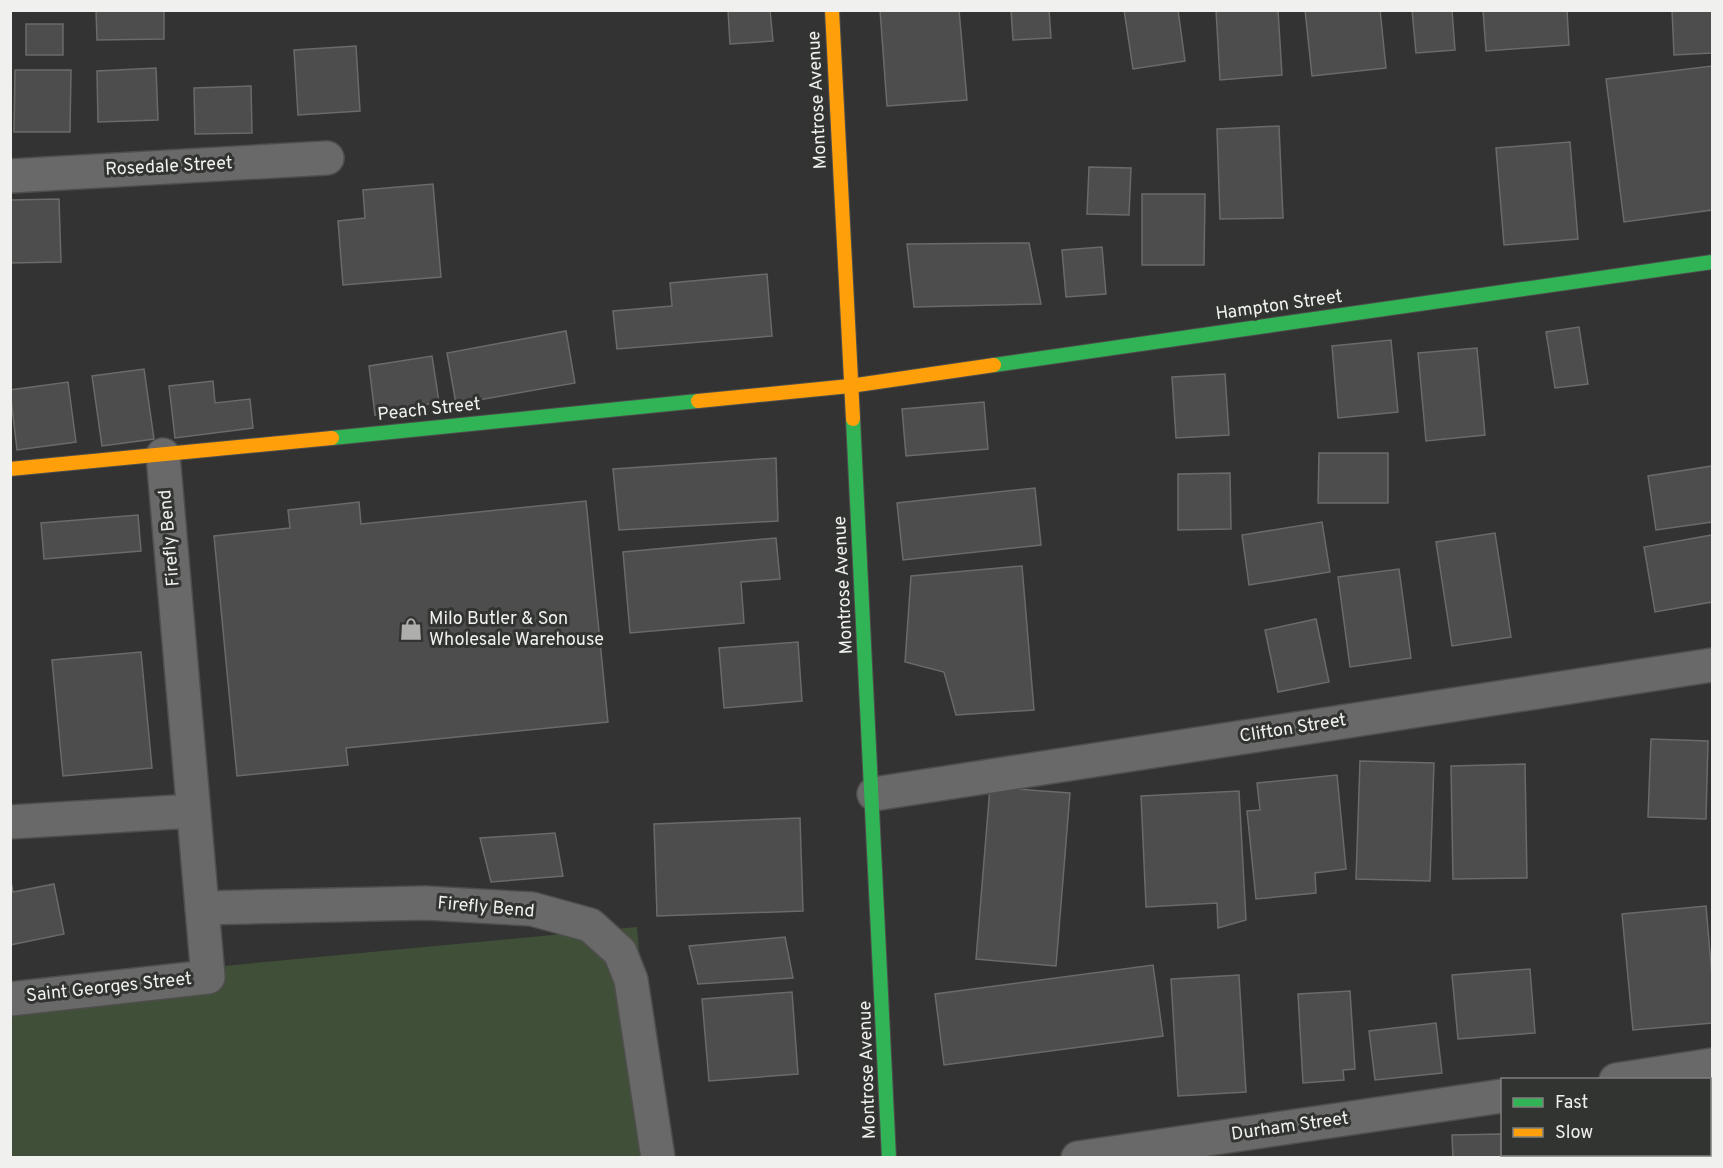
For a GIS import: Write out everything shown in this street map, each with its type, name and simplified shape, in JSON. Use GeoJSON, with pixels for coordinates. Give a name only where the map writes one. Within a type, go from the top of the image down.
{"type":"FeatureCollection","features":[{"type":"Feature","properties":{"kind":"street","name":"Montrose Avenue"},"geometry":{"type":"LineString","coordinates":[[832,10],[850,386],[874,794],[890,1158]]}},
{"type":"Feature","properties":{"kind":"street","name":"Rosedale Street"},"geometry":{"type":"LineString","coordinates":[[10,176],[327,158]]}},
{"type":"Feature","properties":{"kind":"street","name":"Hampton Street"},"geometry":{"type":"LineString","coordinates":[[850,386],[1713,262]]}},
{"type":"Feature","properties":{"kind":"street","name":"Peach Street"},"geometry":{"type":"LineString","coordinates":[[10,469],[850,386]]}},
{"type":"Feature","properties":{"kind":"street","name":"Firefly Bend"},"geometry":{"type":"LineString","coordinates":[[163,455],[208,977]]}},
{"type":"Feature","properties":{"kind":"street","name":"Clifton Street"},"geometry":{"type":"LineString","coordinates":[[874,794],[1713,665]]}},
{"type":"Feature","properties":{"kind":"street"},"geometry":{"type":"LineString","coordinates":[[10,822],[193,811]]}},
{"type":"Feature","properties":{"kind":"street","name":"Firefly Bend"},"geometry":{"type":"LineString","coordinates":[[202,908],[425,903],[532,909],[590,925],[620,952],[631,980],[658,1158]]}},
{"type":"Feature","properties":{"kind":"street","name":"Saint Georges Street"},"geometry":{"type":"LineString","coordinates":[[10,999],[208,977]]}},
{"type":"Feature","properties":{"kind":"street"},"geometry":{"type":"LineString","coordinates":[[1629,1078],[1713,1065]]}},
{"type":"Feature","properties":{"kind":"street","name":"Durham Street"},"geometry":{"type":"LineString","coordinates":[[1078,1158],[1501,1096]]}},
{"type":"Feature","properties":{"kind":"green space"},"geometry":{"type":"Polygon","coordinates":[[[637,927],[656,1157],[11,1158],[11,986],[637,927]]]}},
{"type":"Feature","properties":{"kind":"building"},"geometry":{"type":"Polygon","coordinates":[[[96,10],[164,10],[164,39],[97,40],[96,10]]]}},
{"type":"Feature","properties":{"kind":"building"},"geometry":{"type":"Polygon","coordinates":[[[728,10],[770,10],[773,41],[730,44],[728,10]]]}},
{"type":"Feature","properties":{"kind":"building"},"geometry":{"type":"Polygon","coordinates":[[[880,10],[959,10],[967,100],[887,106],[880,10]]]}},
{"type":"Feature","properties":{"kind":"building"},"geometry":{"type":"Polygon","coordinates":[[[1011,10],[1049,10],[1051,38],[1013,40],[1011,10]]]}},
{"type":"Feature","properties":{"kind":"building"},"geometry":{"type":"Polygon","coordinates":[[[1124,10],[1178,10],[1185,61],[1133,69],[1124,10]]]}},
{"type":"Feature","properties":{"kind":"building"},"geometry":{"type":"Polygon","coordinates":[[[1216,10],[1278,10],[1282,75],[1220,80],[1216,10]]]}},
{"type":"Feature","properties":{"kind":"building"},"geometry":{"type":"Polygon","coordinates":[[[1305,10],[1380,10],[1386,68],[1312,76],[1305,10]]]}},
{"type":"Feature","properties":{"kind":"building"},"geometry":{"type":"Polygon","coordinates":[[[1412,10],[1452,10],[1455,50],[1416,53],[1412,10]]]}},
{"type":"Feature","properties":{"kind":"building"},"geometry":{"type":"Polygon","coordinates":[[[1483,10],[1567,10],[1569,45],[1486,51],[1483,10]]]}},
{"type":"Feature","properties":{"kind":"building"},"geometry":{"type":"Polygon","coordinates":[[[1672,10],[1712,10],[1712,53],[1674,55],[1672,10]]]}},
{"type":"Feature","properties":{"kind":"building"},"geometry":{"type":"Polygon","coordinates":[[[26,24],[63,24],[63,55],[26,55],[26,24]]]}},
{"type":"Feature","properties":{"kind":"building"},"geometry":{"type":"Polygon","coordinates":[[[356,46],[360,111],[298,115],[294,50],[356,46]]]}},
{"type":"Feature","properties":{"kind":"building"},"geometry":{"type":"Polygon","coordinates":[[[1712,66],[1712,210],[1624,222],[1606,79],[1712,66]]]}},
{"type":"Feature","properties":{"kind":"building"},"geometry":{"type":"Polygon","coordinates":[[[156,68],[158,120],[98,122],[97,71],[156,68]]]}},
{"type":"Feature","properties":{"kind":"building"},"geometry":{"type":"Polygon","coordinates":[[[15,70],[71,70],[70,132],[14,132],[15,70]]]}},
{"type":"Feature","properties":{"kind":"building"},"geometry":{"type":"Polygon","coordinates":[[[251,86],[252,133],[195,134],[194,88],[251,86]]]}},
{"type":"Feature","properties":{"kind":"building"},"geometry":{"type":"Polygon","coordinates":[[[1279,126],[1283,218],[1220,219],[1217,129],[1279,126]]]}},
{"type":"Feature","properties":{"kind":"building"},"geometry":{"type":"Polygon","coordinates":[[[1570,142],[1578,239],[1504,245],[1496,148],[1570,142]]]}},
{"type":"Feature","properties":{"kind":"building"},"geometry":{"type":"Polygon","coordinates":[[[1089,167],[1131,168],[1129,215],[1087,214],[1089,167]]]}},
{"type":"Feature","properties":{"kind":"building"},"geometry":{"type":"Polygon","coordinates":[[[433,184],[441,277],[343,285],[338,221],[365,218],[363,190],[433,184]]]}},
{"type":"Feature","properties":{"kind":"building"},"geometry":{"type":"Polygon","coordinates":[[[1142,194],[1205,194],[1204,265],[1142,265],[1142,194]]]}},
{"type":"Feature","properties":{"kind":"building"},"geometry":{"type":"Polygon","coordinates":[[[59,199],[61,262],[10,263],[10,200],[59,199]]]}},
{"type":"Feature","properties":{"kind":"building"},"geometry":{"type":"Polygon","coordinates":[[[1029,243],[1041,304],[914,307],[907,244],[1029,243]]]}},
{"type":"Feature","properties":{"kind":"building"},"geometry":{"type":"Polygon","coordinates":[[[1102,247],[1106,294],[1066,297],[1062,250],[1102,247]]]}},
{"type":"Feature","properties":{"kind":"building"},"geometry":{"type":"Polygon","coordinates":[[[767,274],[772,336],[617,349],[613,311],[672,306],[670,283],[767,274]]]}},
{"type":"Feature","properties":{"kind":"building"},"geometry":{"type":"Polygon","coordinates":[[[1579,327],[1588,384],[1555,388],[1546,332],[1579,327]]]}},
{"type":"Feature","properties":{"kind":"building"},"geometry":{"type":"Polygon","coordinates":[[[566,331],[575,383],[456,404],[447,353],[566,331]]]}},
{"type":"Feature","properties":{"kind":"building"},"geometry":{"type":"Polygon","coordinates":[[[1391,340],[1398,412],[1338,418],[1332,346],[1391,340]]]}},
{"type":"Feature","properties":{"kind":"building"},"geometry":{"type":"Polygon","coordinates":[[[1477,348],[1485,435],[1426,441],[1418,353],[1477,348]]]}},
{"type":"Feature","properties":{"kind":"building"},"geometry":{"type":"Polygon","coordinates":[[[432,356],[439,402],[375,415],[369,366],[432,356]]]}},
{"type":"Feature","properties":{"kind":"building"},"geometry":{"type":"Polygon","coordinates":[[[144,369],[154,439],[102,446],[92,376],[144,369]]]}},
{"type":"Feature","properties":{"kind":"building"},"geometry":{"type":"Polygon","coordinates":[[[1225,374],[1229,435],[1176,438],[1172,377],[1225,374]]]}},
{"type":"Feature","properties":{"kind":"building"},"geometry":{"type":"Polygon","coordinates":[[[213,381],[215,403],[250,399],[253,428],[175,438],[169,386],[213,381]]]}},
{"type":"Feature","properties":{"kind":"building"},"geometry":{"type":"Polygon","coordinates":[[[68,382],[76,442],[17,450],[10,390],[68,382]]]}},
{"type":"Feature","properties":{"kind":"building"},"geometry":{"type":"Polygon","coordinates":[[[984,402],[988,449],[906,456],[902,409],[984,402]]]}},
{"type":"Feature","properties":{"kind":"building"},"geometry":{"type":"Polygon","coordinates":[[[1319,453],[1388,453],[1388,503],[1318,503],[1319,453]]]}},
{"type":"Feature","properties":{"kind":"building"},"geometry":{"type":"Polygon","coordinates":[[[776,458],[778,521],[619,530],[613,469],[776,458]]]}},
{"type":"Feature","properties":{"kind":"building"},"geometry":{"type":"Polygon","coordinates":[[[1712,466],[1712,522],[1656,530],[1648,476],[1712,466]]]}},
{"type":"Feature","properties":{"kind":"building"},"geometry":{"type":"Polygon","coordinates":[[[1230,473],[1231,529],[1178,530],[1178,474],[1230,473]]]}},
{"type":"Feature","properties":{"kind":"building"},"geometry":{"type":"Polygon","coordinates":[[[1035,488],[1041,545],[903,560],[897,503],[1035,488]]]}},
{"type":"Feature","properties":{"kind":"building","name":"Milo Butler & Son Wholesale Warehouse"},"geometry":{"type":"Polygon","coordinates":[[[586,501],[608,722],[346,748],[348,765],[237,776],[214,536],[290,528],[288,510],[359,502],[361,524],[586,501]]]}},
{"type":"Feature","properties":{"kind":"building"},"geometry":{"type":"Polygon","coordinates":[[[138,515],[141,551],[44,559],[41,523],[138,515]]]}},
{"type":"Feature","properties":{"kind":"building"},"geometry":{"type":"Polygon","coordinates":[[[1322,522],[1330,572],[1249,585],[1242,535],[1322,522]]]}},
{"type":"Feature","properties":{"kind":"building"},"geometry":{"type":"Polygon","coordinates":[[[1495,533],[1511,637],[1452,646],[1436,542],[1495,533]]]}},
{"type":"Feature","properties":{"kind":"building"},"geometry":{"type":"Polygon","coordinates":[[[1712,535],[1712,602],[1655,612],[1644,547],[1712,535]]]}},
{"type":"Feature","properties":{"kind":"building"},"geometry":{"type":"Polygon","coordinates":[[[776,538],[780,579],[741,582],[744,623],[630,633],[623,552],[776,538]]]}},
{"type":"Feature","properties":{"kind":"building"},"geometry":{"type":"Polygon","coordinates":[[[1022,566],[1034,710],[956,715],[944,672],[905,662],[911,576],[1022,566]]]}},
{"type":"Feature","properties":{"kind":"building"},"geometry":{"type":"Polygon","coordinates":[[[1399,569],[1411,658],[1350,667],[1338,577],[1399,569]]]}},
{"type":"Feature","properties":{"kind":"building"},"geometry":{"type":"Polygon","coordinates":[[[1316,619],[1329,682],[1278,692],[1265,630],[1316,619]]]}},
{"type":"Feature","properties":{"kind":"building"},"geometry":{"type":"Polygon","coordinates":[[[798,642],[802,701],[724,708],[719,648],[798,642]]]}},
{"type":"Feature","properties":{"kind":"building"},"geometry":{"type":"Polygon","coordinates":[[[141,652],[152,768],[63,776],[52,660],[141,652]]]}},
{"type":"Feature","properties":{"kind":"building"},"geometry":{"type":"Polygon","coordinates":[[[1651,739],[1708,741],[1706,819],[1648,817],[1651,739]]]}},
{"type":"Feature","properties":{"kind":"building"},"geometry":{"type":"Polygon","coordinates":[[[1360,761],[1434,763],[1430,881],[1356,879],[1360,761]]]}},
{"type":"Feature","properties":{"kind":"building"},"geometry":{"type":"Polygon","coordinates":[[[1525,764],[1527,878],[1453,879],[1451,766],[1525,764]]]}},
{"type":"Feature","properties":{"kind":"building"},"geometry":{"type":"Polygon","coordinates":[[[1337,775],[1346,869],[1315,873],[1316,893],[1256,899],[1247,811],[1260,810],[1257,783],[1337,775]]]}},
{"type":"Feature","properties":{"kind":"building"},"geometry":{"type":"Polygon","coordinates":[[[990,787],[1070,793],[1056,966],[976,959],[990,787]]]}},
{"type":"Feature","properties":{"kind":"building"},"geometry":{"type":"Polygon","coordinates":[[[1239,791],[1246,920],[1218,928],[1217,903],[1146,907],[1141,796],[1239,791]]]}},
{"type":"Feature","properties":{"kind":"building"},"geometry":{"type":"Polygon","coordinates":[[[800,818],[803,911],[657,916],[654,824],[800,818]]]}},
{"type":"Feature","properties":{"kind":"building"},"geometry":{"type":"Polygon","coordinates":[[[555,833],[563,876],[491,882],[480,838],[555,833]]]}},
{"type":"Feature","properties":{"kind":"building"},"geometry":{"type":"Polygon","coordinates":[[[10,876],[13,892],[54,884],[64,934],[10,945],[10,876]]]}},
{"type":"Feature","properties":{"kind":"building"},"geometry":{"type":"Polygon","coordinates":[[[1706,906],[1712,977],[1712,1023],[1633,1030],[1622,914],[1706,906]]]}},
{"type":"Feature","properties":{"kind":"building"},"geometry":{"type":"Polygon","coordinates":[[[785,937],[793,978],[698,984],[689,946],[785,937]]]}},
{"type":"Feature","properties":{"kind":"building"},"geometry":{"type":"Polygon","coordinates":[[[1153,965],[1163,1036],[944,1065],[935,994],[1153,965]]]}},
{"type":"Feature","properties":{"kind":"building"},"geometry":{"type":"Polygon","coordinates":[[[1530,969],[1535,1033],[1458,1039],[1452,975],[1530,969]]]}},
{"type":"Feature","properties":{"kind":"building"},"geometry":{"type":"Polygon","coordinates":[[[1239,975],[1246,1092],[1178,1096],[1171,979],[1239,975]]]}},
{"type":"Feature","properties":{"kind":"building"},"geometry":{"type":"Polygon","coordinates":[[[1350,991],[1355,1069],[1343,1070],[1344,1080],[1303,1083],[1298,994],[1350,991]]]}},
{"type":"Feature","properties":{"kind":"building"},"geometry":{"type":"Polygon","coordinates":[[[792,992],[798,1074],[709,1081],[702,999],[792,992]]]}},
{"type":"Feature","properties":{"kind":"building"},"geometry":{"type":"Polygon","coordinates":[[[1436,1023],[1442,1073],[1375,1080],[1369,1031],[1436,1023]]]}},
{"type":"Feature","properties":{"kind":"building"},"geometry":{"type":"Polygon","coordinates":[[[1711,1108],[1712,1158],[1685,1158],[1684,1156],[1711,1156],[1711,1108]]]}},
{"type":"Feature","properties":{"kind":"building"},"geometry":{"type":"Polygon","coordinates":[[[1501,1134],[1501,1156],[1514,1156],[1514,1158],[1453,1158],[1452,1135],[1501,1134]]]}},
{"type":"Feature","properties":{"kind":"building"},"geometry":{"type":"Polygon","coordinates":[[[1558,1156],[1613,1156],[1613,1158],[1558,1158],[1558,1156]]]}},
{"type":"Feature","properties":{"kind":"traffic: fast"},"geometry":{"type":"LineString","coordinates":[[994,365],[1712,262]]}},
{"type":"Feature","properties":{"kind":"traffic: fast"},"geometry":{"type":"LineString","coordinates":[[332,438],[698,401]]}},
{"type":"Feature","properties":{"kind":"traffic: fast"},"geometry":{"type":"LineString","coordinates":[[853,419],[889,1158]]}},
{"type":"Feature","properties":{"kind":"traffic: slow"},"geometry":{"type":"LineString","coordinates":[[832,10],[853,419]]}},
{"type":"Feature","properties":{"kind":"traffic: slow"},"geometry":{"type":"LineString","coordinates":[[698,401],[850,386],[994,365]]}},
{"type":"Feature","properties":{"kind":"traffic: slow"},"geometry":{"type":"LineString","coordinates":[[10,469],[332,438]]}},
{"type":"Feature","properties":{"kind":"place","name":"Milo Butler & Son Wholesale Warehouse"},"geometry":{"type":"Point","coordinates":[411,629]}}]}
